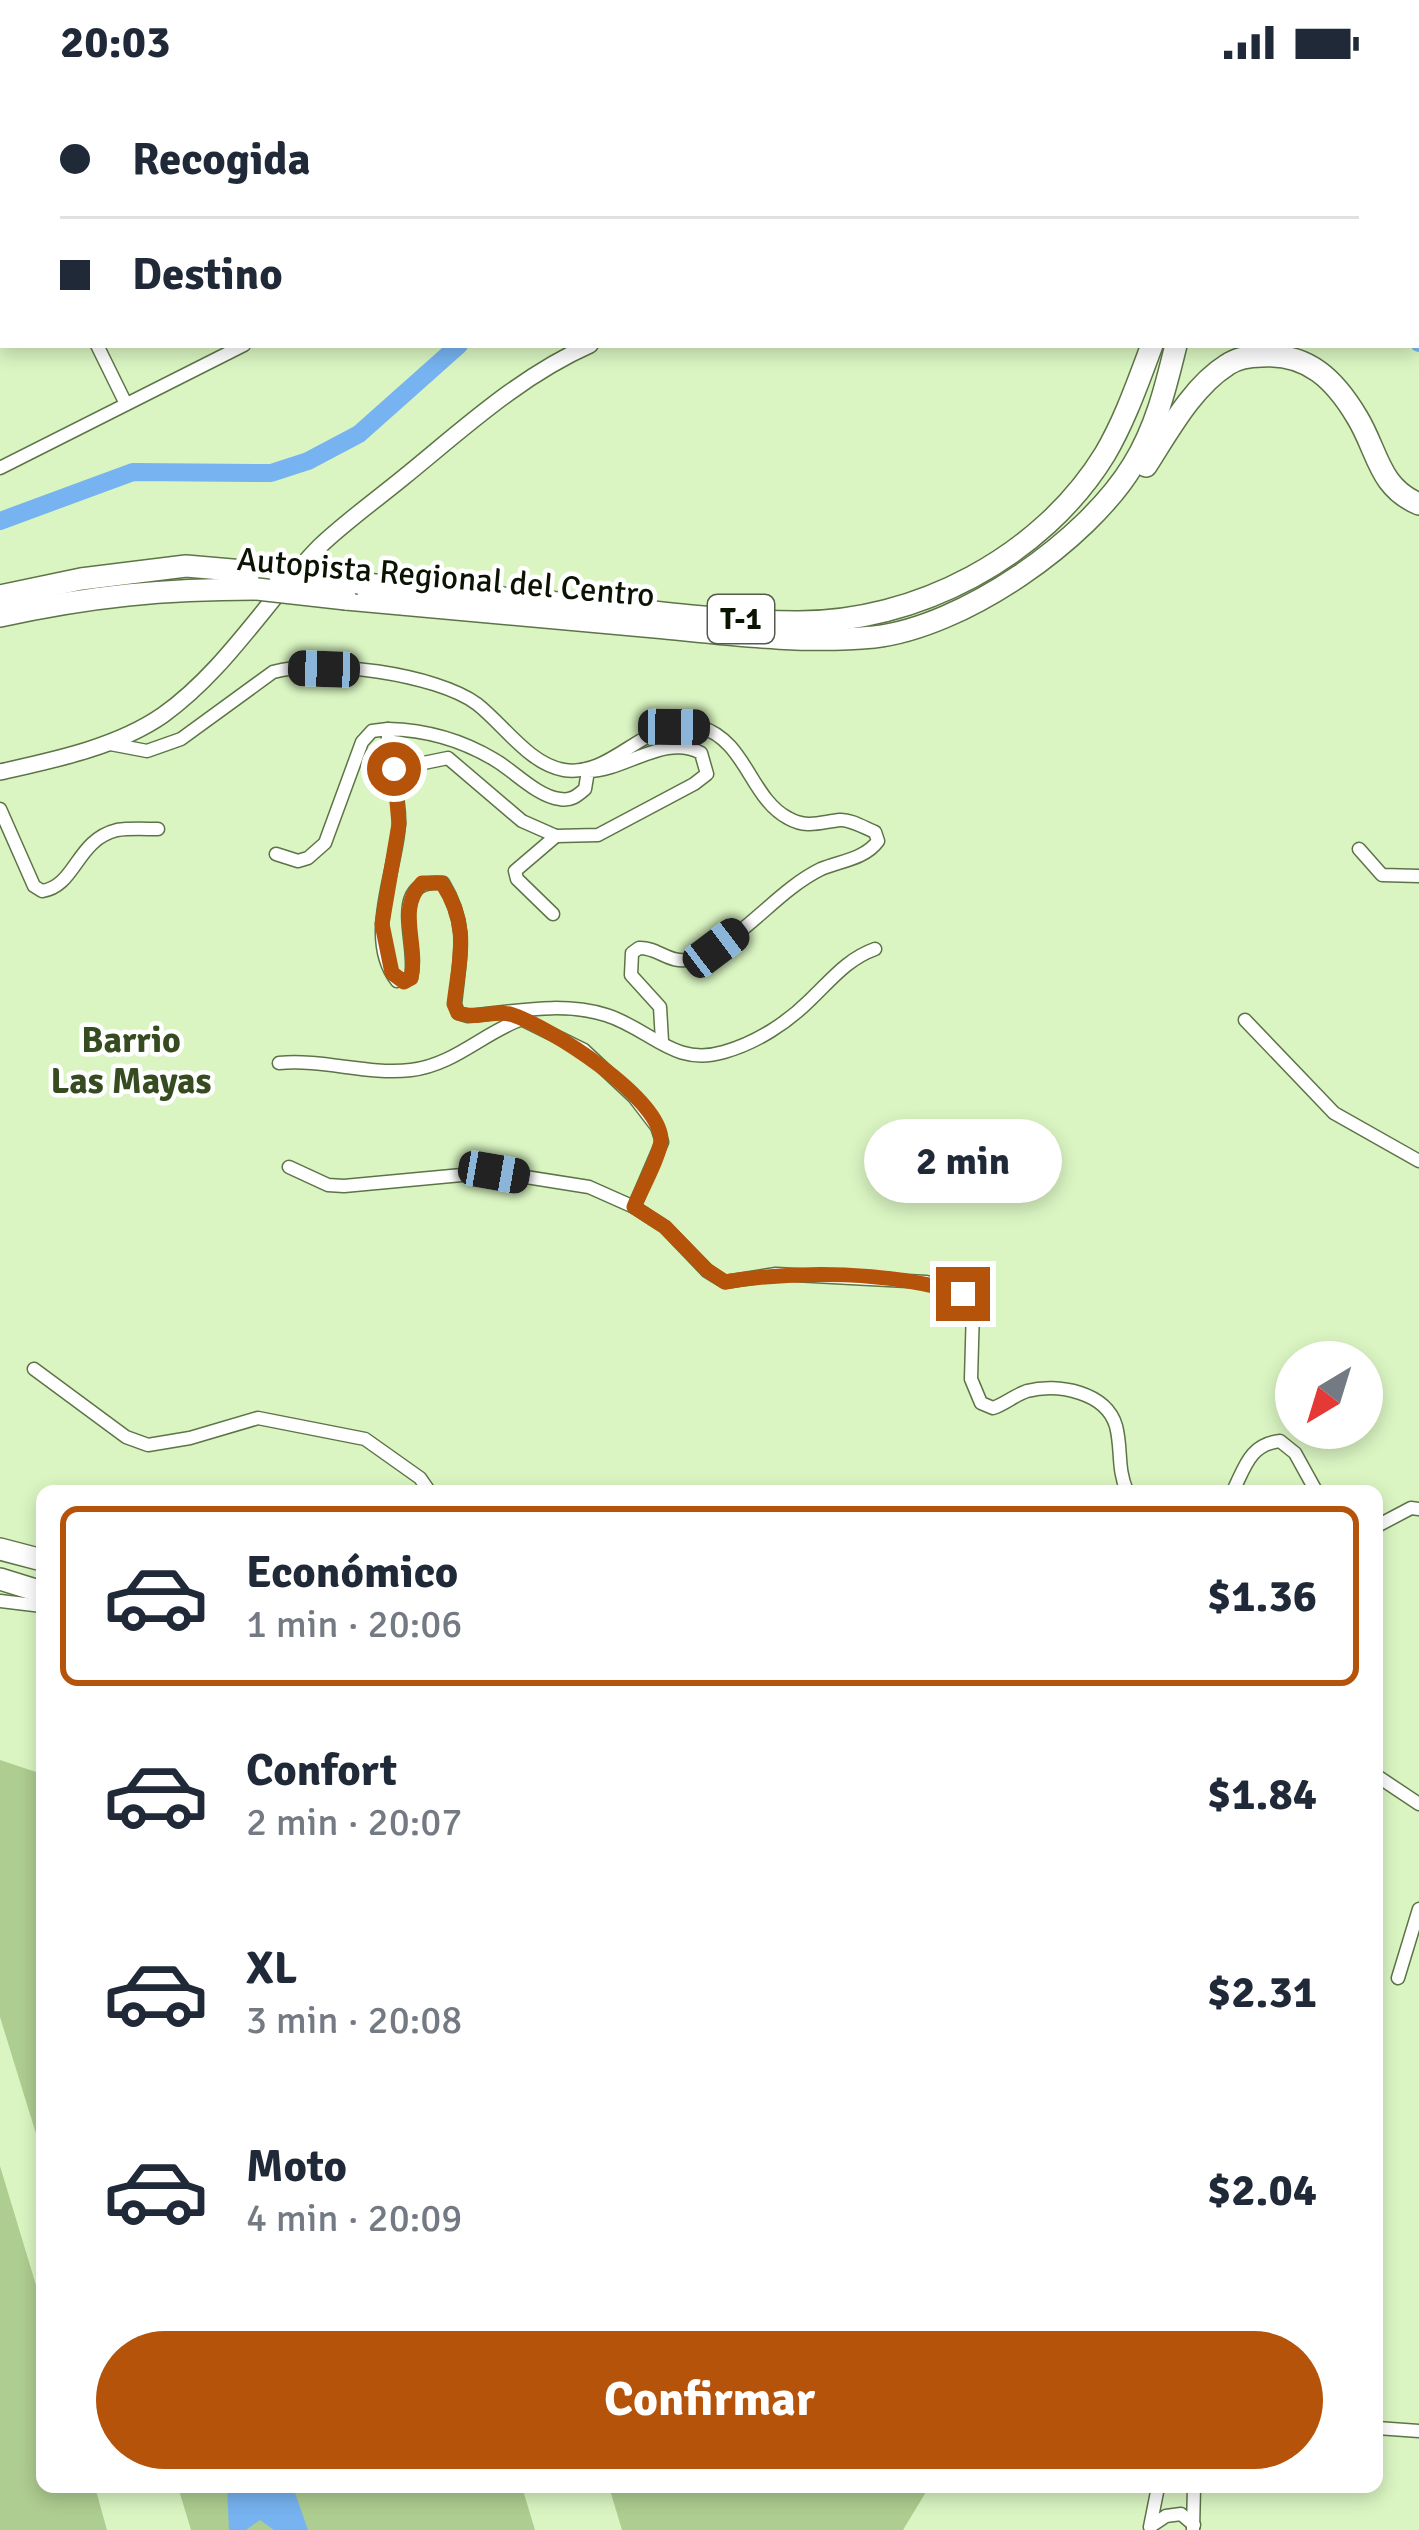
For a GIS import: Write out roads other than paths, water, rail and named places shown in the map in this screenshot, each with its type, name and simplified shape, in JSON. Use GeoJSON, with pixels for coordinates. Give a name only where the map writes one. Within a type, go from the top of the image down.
{"type":"FeatureCollection","features":[{"type":"Feature","properties":{"kind":"highway","name":"Autopista Regional del Centro"},"geometry":{"type":"LineString","coordinates":[[0,616],[86,597],[188,588],[353,591],[799,622],[841,618],[905,603],[967,580],[1042,527],[1083,484],[1120,426],[1150,348]]}},
{"type":"Feature","properties":{"kind":"highway","name":"Autopista Regional del Centro"},"geometry":{"type":"LineString","coordinates":[[0,596],[82,579],[186,566],[279,574],[353,591],[791,639],[877,637],[973,603],[1051,554],[1126,476],[1146,441],[1175,348]]}},
{"type":"Feature","properties":{"kind":"highway"},"geometry":{"type":"LineString","coordinates":[[1051,554],[1084,537],[1127,494],[1186,406],[1226,365],[1255,356],[1283,355],[1321,372],[1360,421],[1388,484],[1401,497],[1419,504]]}},
{"type":"Feature","properties":{"kind":"highway"},"geometry":{"type":"LineString","coordinates":[[0,1549],[36,1558]]}},
{"type":"Feature","properties":{"kind":"highway"},"geometry":{"type":"LineString","coordinates":[[0,1579],[36,1590]]}},
{"type":"Feature","properties":{"kind":"street"},"geometry":{"type":"LineString","coordinates":[[99,348],[126,404]]}},
{"type":"Feature","properties":{"kind":"street"},"geometry":{"type":"LineString","coordinates":[[0,468],[238,348]]}},
{"type":"Feature","properties":{"kind":"street"},"geometry":{"type":"LineString","coordinates":[[0,772],[104,743],[161,717],[196,687],[320,546],[519,384],[583,348]]}},
{"type":"Feature","properties":{"kind":"street"},"geometry":{"type":"LineString","coordinates":[[104,743],[147,751],[181,739],[272,672],[289,667],[387,673],[430,682],[472,700],[547,764],[604,771],[632,758],[684,747],[701,753],[708,769],[701,780],[598,835],[556,836],[522,820],[448,758],[394,769]]}},
{"type":"Feature","properties":{"kind":"street"},"geometry":{"type":"LineString","coordinates":[[588,771],[647,736],[674,727],[700,727],[723,740],[777,811],[793,821],[817,826],[842,819],[874,832],[878,841],[871,850],[816,871],[716,948],[687,961],[675,961],[649,947],[632,953],[631,975],[659,1007],[662,1041]]}},
{"type":"Feature","properties":{"kind":"street"},"geometry":{"type":"LineString","coordinates":[[388,728],[399,824],[382,924],[392,973],[404,982],[411,978],[411,894],[422,883],[442,883],[457,906],[461,924],[454,1004],[458,1013],[582,1010],[606,1015],[689,1058],[723,1052],[760,1037],[791,1018],[836,973],[875,950]]}},
{"type":"Feature","properties":{"kind":"street"},"geometry":{"type":"LineString","coordinates":[[276,854],[298,861],[325,842],[362,742],[372,731],[416,729],[459,741],[552,798],[574,798],[585,790],[588,771]]}},
{"type":"Feature","properties":{"kind":"street"},"geometry":{"type":"LineString","coordinates":[[0,809],[34,886],[42,891],[65,880],[79,854],[92,842],[116,830],[158,829]]}},
{"type":"Feature","properties":{"kind":"street"},"geometry":{"type":"LineString","coordinates":[[553,914],[515,871],[556,836]]}},
{"type":"Feature","properties":{"kind":"street"},"geometry":{"type":"LineString","coordinates":[[1359,849],[1382,875],[1419,876]]}},
{"type":"Feature","properties":{"kind":"street"},"geometry":{"type":"LineString","coordinates":[[508,1012],[584,1050],[658,1127],[662,1142],[634,1207]]}},
{"type":"Feature","properties":{"kind":"street"},"geometry":{"type":"LineString","coordinates":[[279,1064],[334,1063],[407,1071],[461,1054],[494,1029],[523,1019]]}},
{"type":"Feature","properties":{"kind":"street"},"geometry":{"type":"LineString","coordinates":[[1245,1020],[1334,1113],[1419,1161]]}},
{"type":"Feature","properties":{"kind":"street"},"geometry":{"type":"LineString","coordinates":[[289,1168],[328,1185],[494,1172],[589,1187],[665,1227],[725,1282],[776,1274],[926,1282],[963,1294],[974,1308],[971,1378],[981,1402],[993,1408],[1028,1391],[1081,1391],[1094,1398],[1116,1425],[1118,1471],[1124,1485]]}},
{"type":"Feature","properties":{"kind":"street"},"geometry":{"type":"LineString","coordinates":[[34,1369],[126,1437],[148,1445],[258,1418],[365,1439],[425,1485]]}},
{"type":"Feature","properties":{"kind":"street"},"geometry":{"type":"LineString","coordinates":[[1235,1485],[1251,1454],[1263,1443],[1280,1441],[1294,1453],[1313,1485]]}},
{"type":"Feature","properties":{"kind":"street"},"geometry":{"type":"LineString","coordinates":[[1383,1523],[1411,1508],[1419,1509]]}},
{"type":"Feature","properties":{"kind":"street"},"geometry":{"type":"LineString","coordinates":[[0,1601],[36,1605]]}},
{"type":"Feature","properties":{"kind":"street"},"geometry":{"type":"LineString","coordinates":[[1383,1780],[1419,1804]]}},
{"type":"Feature","properties":{"kind":"street"},"geometry":{"type":"LineString","coordinates":[[1398,1978],[1419,1910]]}},
{"type":"Feature","properties":{"kind":"street"},"geometry":{"type":"LineString","coordinates":[[1383,2428],[1419,2431]]}},
{"type":"Feature","properties":{"kind":"street"},"geometry":{"type":"LineString","coordinates":[[1150,2528],[1157,2493]]}},
{"type":"Feature","properties":{"kind":"street"},"geometry":{"type":"LineString","coordinates":[[1193,2528],[1194,2493]]}},
{"type":"Feature","properties":{"kind":"street"},"geometry":{"type":"LineString","coordinates":[[1150,2528],[1173,2514],[1181,2514],[1193,2528]]}},
{"type":"Feature","properties":{"kind":"water"},"geometry":{"type":"Polygon","coordinates":[[[227,2493],[295,2493],[308,2530],[274,2530],[260,2520],[246,2530],[229,2530],[227,2493]]]}},
{"type":"Feature","properties":{"kind":"waterway"},"geometry":{"type":"LineString","coordinates":[[0,521],[133,472],[271,473],[308,461],[359,434],[456,348]]}},
{"type":"Feature","properties":{"kind":"district","name":"Barrio Las Mayas"},"geometry":{"type":"Point","coordinates":[131,1060]}}]}
